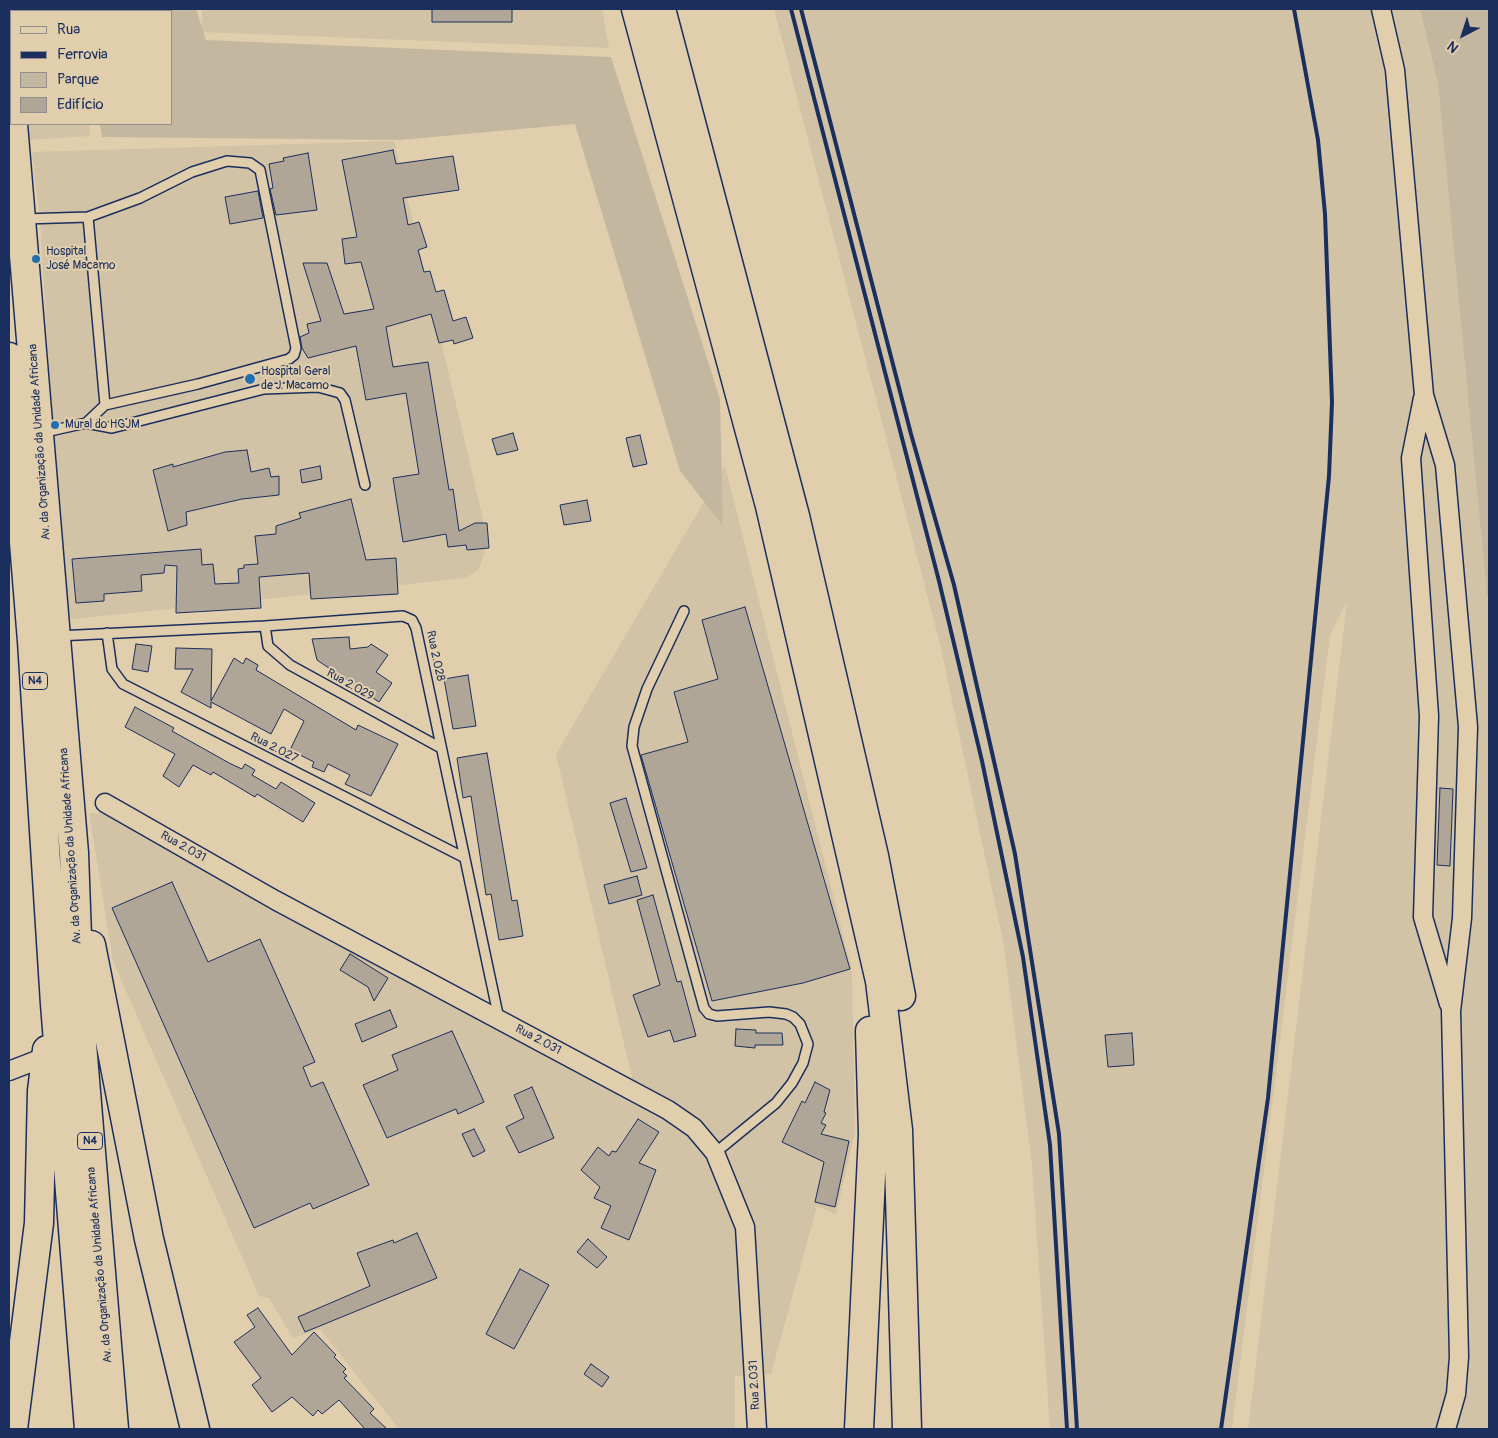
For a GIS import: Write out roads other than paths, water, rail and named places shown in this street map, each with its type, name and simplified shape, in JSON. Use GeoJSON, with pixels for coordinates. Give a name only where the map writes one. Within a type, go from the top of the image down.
{"type":"FeatureCollection","features":[{"type":"Feature","properties":{"kind":"highway"},"geometry":{"type":"LineString","coordinates":[[636,9],[770,506],[880,981],[898,1130],[907,1429]]}},
{"type":"Feature","properties":{"kind":"highway"},"geometry":{"type":"LineString","coordinates":[[661,9],[795,516],[874,856],[899,980],[913,1094],[926,1429]]}},
{"type":"Feature","properties":{"kind":"highway"},"geometry":{"type":"LineString","coordinates":[[9,72],[10,87]]}},
{"type":"Feature","properties":{"kind":"highway","name":"N4"},"geometry":{"type":"LineString","coordinates":[[13,125],[15,219]]}},
{"type":"Feature","properties":{"kind":"highway","name":"Av. da Organização da Unidade Africana"},"geometry":{"type":"LineString","coordinates":[[15,219],[26,262],[54,636],[74,853],[80,1020],[114,1429]]}},
{"type":"Feature","properties":{"kind":"highway","name":"Av. da Organização da Unidade Africana"},"geometry":{"type":"LineString","coordinates":[[9,358],[32,641],[55,1004],[89,1429]]}},
{"type":"Feature","properties":{"kind":"highway"},"geometry":{"type":"LineString","coordinates":[[74,853],[147,1229],[195,1429]]}},
{"type":"Feature","properties":{"kind":"highway"},"geometry":{"type":"LineString","coordinates":[[853,864],[870,993],[873,1134],[859,1429]]}},
{"type":"Feature","properties":{"kind":"highway"},"geometry":{"type":"LineString","coordinates":[[13,1429],[39,1223],[42,1091],[45,1057],[55,1004]]}},
{"type":"Feature","properties":{"kind":"street"},"geometry":{"type":"LineString","coordinates":[[1381,9],[1395,70],[1424,395],[1445,465],[1468,727],[1462,918],[1451,1011],[1459,1356],[1456,1394],[1446,1429]]}},
{"type":"Feature","properties":{"kind":"street"},"geometry":{"type":"LineString","coordinates":[[1424,395],[1411,458],[1429,716],[1423,917],[1451,1011]]}},
{"type":"Feature","properties":{"kind":"street","name":"Rua 2.031"},"geometry":{"type":"LineString","coordinates":[[105,803],[275,900],[668,1110],[694,1128],[715,1153],[746,1228],[757,1429]]}},
{"type":"Feature","properties":{"kind":"street"},"geometry":{"type":"LineString","coordinates":[[9,1071],[45,1057]]}},
{"type":"Feature","properties":{"kind":"lane"},"geometry":{"type":"LineString","coordinates":[[15,219],[88,217],[140,198],[192,172],[227,160],[250,163],[260,170],[296,348],[294,356],[198,384],[105,405],[86,423]]}},
{"type":"Feature","properties":{"kind":"lane"},"geometry":{"type":"LineString","coordinates":[[88,217],[105,405]]}},
{"type":"Feature","properties":{"kind":"lane"},"geometry":{"type":"LineString","coordinates":[[39,433],[86,423],[112,428],[264,389],[318,387],[340,393],[345,400],[366,485]]}},
{"type":"Feature","properties":{"kind":"lane"},"geometry":{"type":"LineString","coordinates":[[684,611],[647,688],[634,727],[632,746],[704,1008],[709,1014],[717,1016],[769,1012],[786,1014],[793,1017],[800,1024],[808,1044],[803,1063],[792,1083],[776,1102],[715,1153]]}},
{"type":"Feature","properties":{"kind":"lane","name":"Rua 2.028"},"geometry":{"type":"LineString","coordinates":[[54,636],[265,626],[403,616],[412,620],[416,628],[463,858],[499,1019]]}},
{"type":"Feature","properties":{"kind":"lane","name":"Rua 2.029"},"geometry":{"type":"LineString","coordinates":[[265,626],[268,646],[290,666],[441,748]]}},
{"type":"Feature","properties":{"kind":"lane","name":"Rua 2.027"},"geometry":{"type":"LineString","coordinates":[[107,633],[112,669],[122,684],[463,858]]}},
{"type":"Feature","properties":{"kind":"railway"},"geometry":{"type":"LineString","coordinates":[[791,9],[939,581],[982,761],[1023,957],[1050,1145],[1067,1429]]}},
{"type":"Feature","properties":{"kind":"railway"},"geometry":{"type":"LineString","coordinates":[[801,9],[911,434],[954,585],[1015,854],[1059,1134],[1077,1429]]}},
{"type":"Feature","properties":{"kind":"railway"},"geometry":{"type":"LineString","coordinates":[[1221,1429],[1268,1098],[1329,476],[1332,402],[1325,214],[1318,140],[1294,9]]}},
{"type":"Feature","properties":{"kind":"place","name":"Hospital José Macamo"},"geometry":{"type":"Point","coordinates":[36,259]}},
{"type":"Feature","properties":{"kind":"place","name":"Hospital Geral de J. Macamo"},"geometry":{"type":"Point","coordinates":[250,379]}},
{"type":"Feature","properties":{"kind":"place","name":"Mural do HGJM"},"geometry":{"type":"Point","coordinates":[55,425]}}]}
